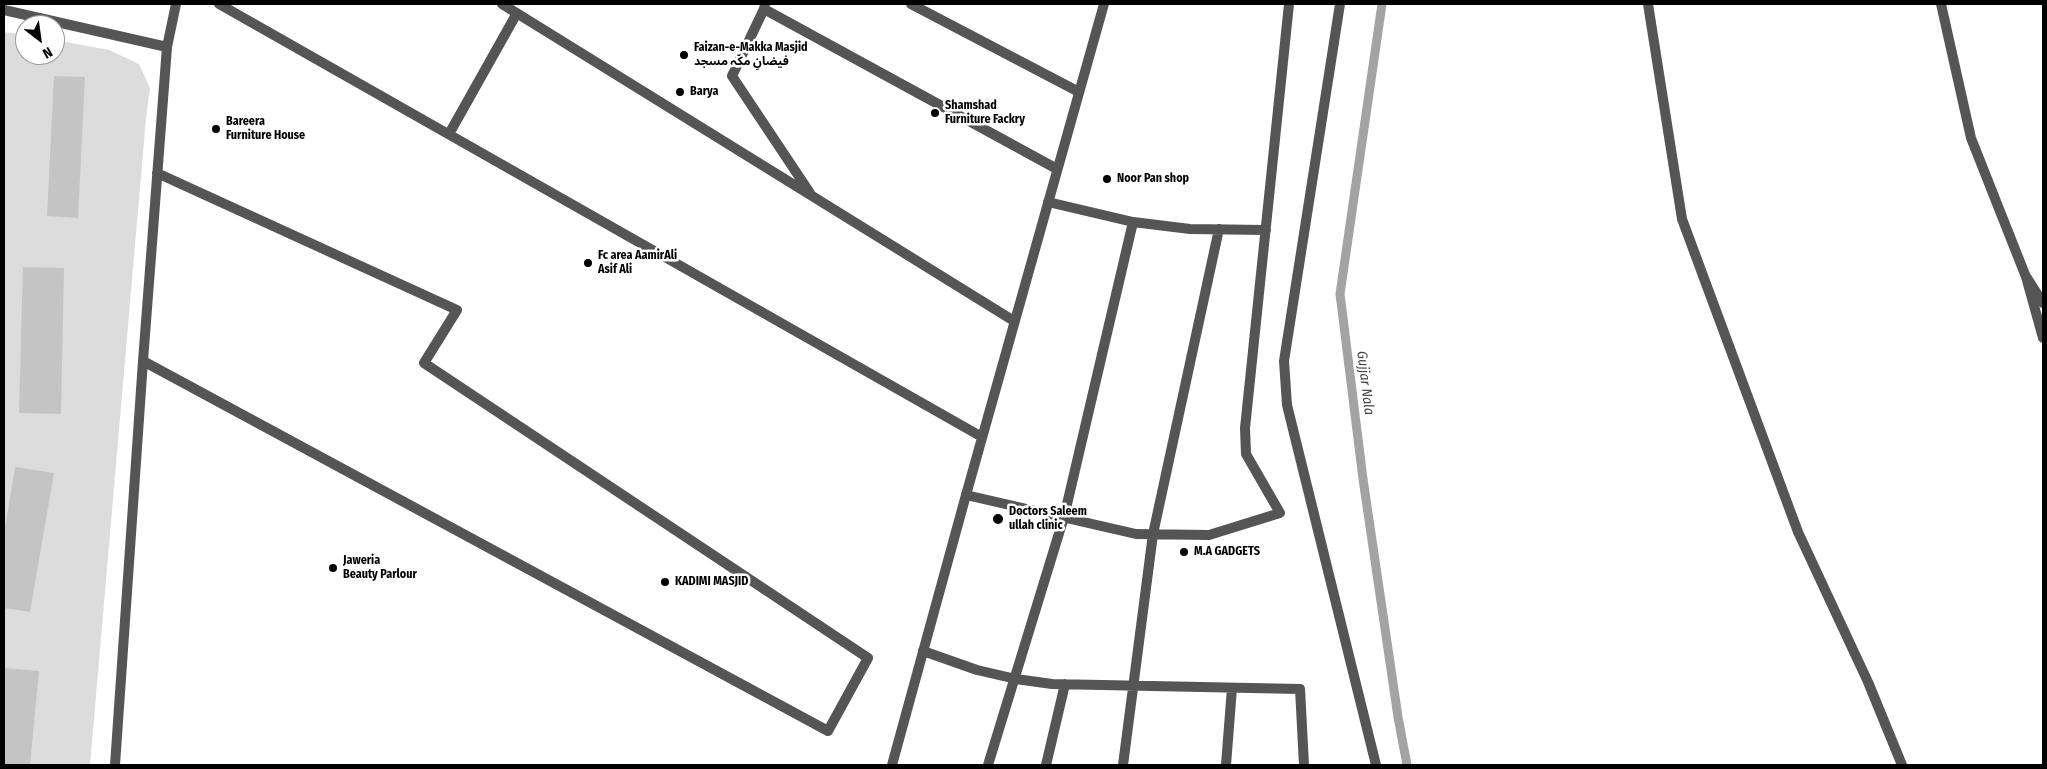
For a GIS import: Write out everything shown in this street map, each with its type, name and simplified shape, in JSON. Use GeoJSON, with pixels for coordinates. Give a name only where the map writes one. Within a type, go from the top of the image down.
{"type":"FeatureCollection","features":[{"type":"Feature","properties":{"kind":"street"},"geometry":{"type":"LineString","coordinates":[[115,765],[142,361],[167,47],[176,4]]}},
{"type":"Feature","properties":{"kind":"street"},"geometry":{"type":"LineString","coordinates":[[219,4],[982,437]]}},
{"type":"Feature","properties":{"kind":"street"},"geometry":{"type":"LineString","coordinates":[[502,4],[1014,321]]}},
{"type":"Feature","properties":{"kind":"street"},"geometry":{"type":"LineString","coordinates":[[911,4],[1079,92]]}},
{"type":"Feature","properties":{"kind":"street"},"geometry":{"type":"LineString","coordinates":[[892,765],[1014,321],[1104,4]]}},
{"type":"Feature","properties":{"kind":"street"},"geometry":{"type":"LineString","coordinates":[[966,495],[1136,534],[1209,535],[1280,513],[1246,454],[1245,428],[1289,4]]}},
{"type":"Feature","properties":{"kind":"street"},"geometry":{"type":"LineString","coordinates":[[1340,4],[1284,361],[1287,405],[1376,765]]}},
{"type":"Feature","properties":{"kind":"street"},"geometry":{"type":"LineString","coordinates":[[1648,4],[1682,219],[1798,532],[1868,682],[1902,765]]}},
{"type":"Feature","properties":{"kind":"street"},"geometry":{"type":"LineString","coordinates":[[1941,4],[1971,138],[2026,276],[2043,338]]}},
{"type":"Feature","properties":{"kind":"street"},"geometry":{"type":"LineString","coordinates":[[812,196],[732,76],[765,6],[1057,169]]}},
{"type":"Feature","properties":{"kind":"street"},"geometry":{"type":"LineString","coordinates":[[4,10],[167,47]]}},
{"type":"Feature","properties":{"kind":"street"},"geometry":{"type":"LineString","coordinates":[[449,134],[517,12]]}},
{"type":"Feature","properties":{"kind":"street"},"geometry":{"type":"LineString","coordinates":[[142,361],[828,731],[868,658],[424,363],[457,310],[157,173]]}},
{"type":"Feature","properties":{"kind":"street"},"geometry":{"type":"LineString","coordinates":[[1048,202],[1133,222],[1190,229],[1266,230]]}},
{"type":"Feature","properties":{"kind":"street"},"geometry":{"type":"LineString","coordinates":[[988,765],[1016,679],[1064,517],[1133,222]]}},
{"type":"Feature","properties":{"kind":"street"},"geometry":{"type":"LineString","coordinates":[[1123,765],[1153,534],[1219,229]]}},
{"type":"Feature","properties":{"kind":"street"},"geometry":{"type":"LineString","coordinates":[[2026,276],[2043,303]]}},
{"type":"Feature","properties":{"kind":"street"},"geometry":{"type":"LineString","coordinates":[[923,651],[977,670],[1016,679],[1065,684],[1300,689],[1304,765]]}},
{"type":"Feature","properties":{"kind":"street"},"geometry":{"type":"LineString","coordinates":[[1046,765],[1065,684]]}},
{"type":"Feature","properties":{"kind":"street"},"geometry":{"type":"LineString","coordinates":[[1226,765],[1232,688]]}},
{"type":"Feature","properties":{"kind":"shaded area"},"geometry":{"type":"Polygon","coordinates":[[[4,32],[15,34],[15,65],[65,65],[65,42],[109,50],[139,64],[150,88],[90,765],[4,765],[4,32]]]}},
{"type":"Feature","properties":{"kind":"building"},"geometry":{"type":"Polygon","coordinates":[[[54,76],[85,77],[78,218],[47,216],[54,76]]]}},
{"type":"Feature","properties":{"kind":"building"},"geometry":{"type":"Polygon","coordinates":[[[23,267],[64,268],[61,414],[19,413],[23,267]]]}},
{"type":"Feature","properties":{"kind":"building"},"geometry":{"type":"Polygon","coordinates":[[[15,467],[54,473],[30,612],[4,608],[4,534],[15,467]]]}},
{"type":"Feature","properties":{"kind":"building"},"geometry":{"type":"Polygon","coordinates":[[[5,668],[39,671],[30,765],[4,765],[5,668]]]}},
{"type":"Feature","properties":{"kind":"waterway","name":"Gujjar Nala"},"geometry":{"type":"LineString","coordinates":[[1382,4],[1340,294],[1363,479],[1398,717],[1407,765]]}},
{"type":"Feature","properties":{"kind":"place","name":"Faizan-e-Makka Masjid فیضانِ مکّہ مسجد"},"geometry":{"type":"Point","coordinates":[684,55]}},
{"type":"Feature","properties":{"kind":"place","name":"Barya"},"geometry":{"type":"Point","coordinates":[680,92]}},
{"type":"Feature","properties":{"kind":"place","name":"Shamshad Furniture Fackry"},"geometry":{"type":"Point","coordinates":[935,113]}},
{"type":"Feature","properties":{"kind":"place","name":"Bareera Furniture House"},"geometry":{"type":"Point","coordinates":[216,129]}},
{"type":"Feature","properties":{"kind":"place","name":"Noor Pan shop"},"geometry":{"type":"Point","coordinates":[1107,179]}},
{"type":"Feature","properties":{"kind":"place","name":"Fc area AamirAli Asif Ali"},"geometry":{"type":"Point","coordinates":[588,263]}},
{"type":"Feature","properties":{"kind":"place","name":"Doctors Saleem ullah clinic"},"geometry":{"type":"Point","coordinates":[998,519]}},
{"type":"Feature","properties":{"kind":"place","name":"M.A GADGETS"},"geometry":{"type":"Point","coordinates":[1184,552]}},
{"type":"Feature","properties":{"kind":"place","name":"Jaweria Beauty Parlour"},"geometry":{"type":"Point","coordinates":[333,568]}},
{"type":"Feature","properties":{"kind":"place","name":"KADIMI MASJID"},"geometry":{"type":"Point","coordinates":[665,582]}}]}
